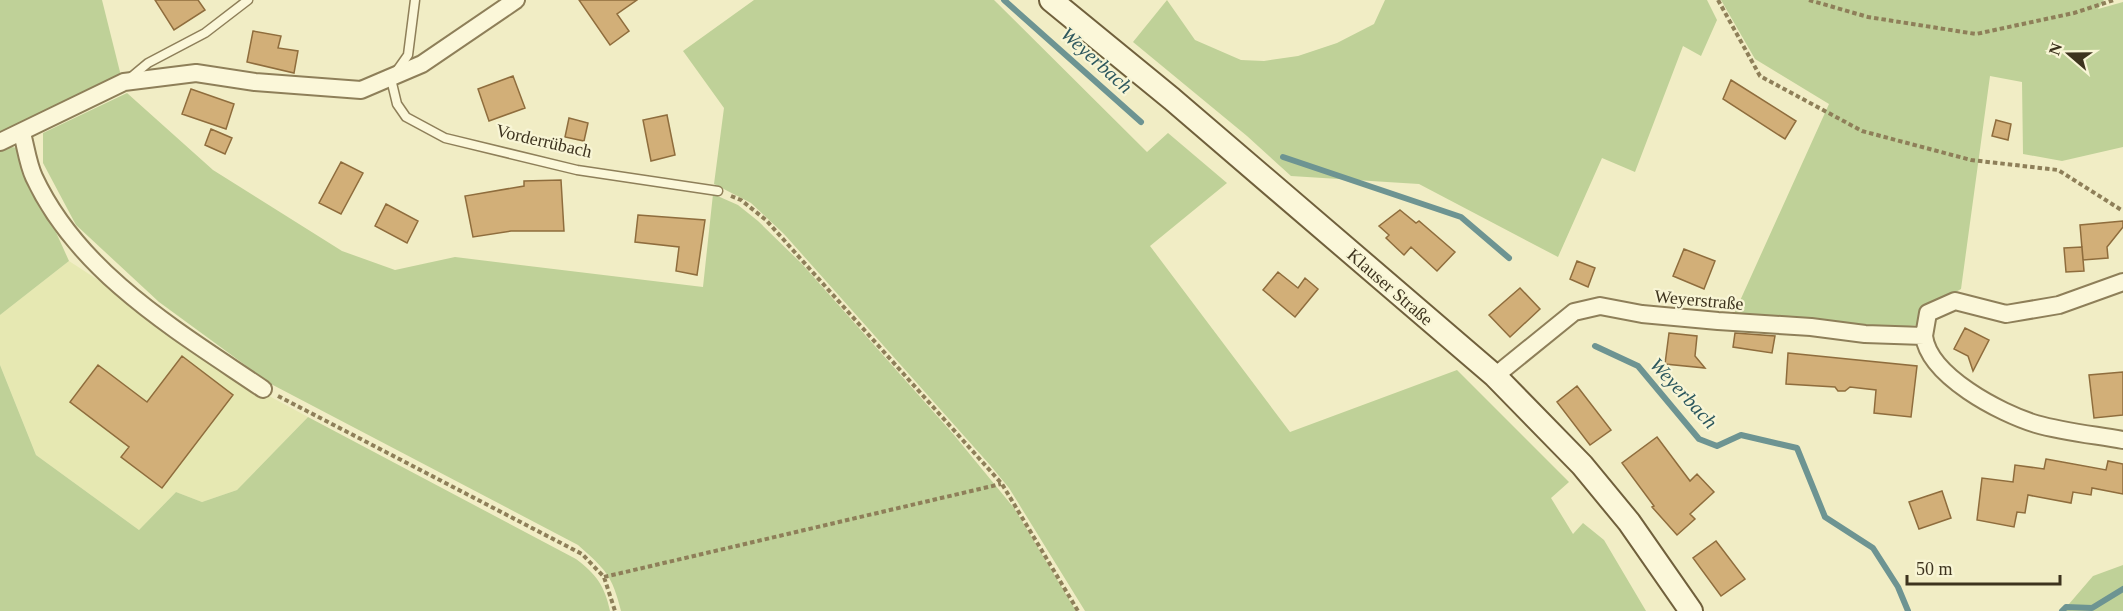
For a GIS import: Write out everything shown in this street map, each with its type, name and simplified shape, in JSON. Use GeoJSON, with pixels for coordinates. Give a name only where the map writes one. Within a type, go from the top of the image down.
{"type":"FeatureCollection","features":[{"type":"Feature","properties":{"kind":"main road","name":"Klauser Straße"},"geometry":{"type":"LineString","coordinates":[[1051,0],[1172,99],[1495,376],[1581,465],[1629,522],[1691,611]]}},
{"type":"Feature","properties":{"kind":"street"},"geometry":{"type":"LineString","coordinates":[[0,142],[22,133],[95,94],[124,82],[196,73],[255,82],[361,90],[391,80],[422,64],[516,0]]}},
{"type":"Feature","properties":{"kind":"street"},"geometry":{"type":"LineString","coordinates":[[22,133],[34,176],[76,243],[138,302],[263,389]]}},
{"type":"Feature","properties":{"kind":"street"},"geometry":{"type":"LineString","coordinates":[[2123,282],[2059,305],[2006,314],[1955,301],[1928,313],[1924,336],[1925,347],[1948,375],[1976,397],[2035,424],[2123,440]]}},
{"type":"Feature","properties":{"kind":"street","name":"Weyerstraße"},"geometry":{"type":"LineString","coordinates":[[1495,376],[1574,312],[1600,306],[1641,314],[1811,327],[1865,334],[1924,336]]}},
{"type":"Feature","properties":{"kind":"lane"},"geometry":{"type":"LineString","coordinates":[[124,82],[148,63],[205,33],[248,0]]}},
{"type":"Feature","properties":{"kind":"lane"},"geometry":{"type":"LineString","coordinates":[[391,80],[408,55],[415,0]]}},
{"type":"Feature","properties":{"kind":"lane","name":"Vorderrübach"},"geometry":{"type":"LineString","coordinates":[[391,80],[397,104],[406,117],[446,138],[577,170],[718,191]]}},
{"type":"Feature","properties":{"kind":"path"},"geometry":{"type":"LineString","coordinates":[[1718,0],[1760,76],[1862,131],[1971,160],[2058,170],[2123,211]]}},
{"type":"Feature","properties":{"kind":"path"},"geometry":{"type":"LineString","coordinates":[[1809,0],[1868,16],[1976,34],[2074,13],[2114,0]]}},
{"type":"Feature","properties":{"kind":"path"},"geometry":{"type":"LineString","coordinates":[[718,191],[741,200],[766,220],[1002,484],[1078,611]]}},
{"type":"Feature","properties":{"kind":"path"},"geometry":{"type":"LineString","coordinates":[[263,389],[582,554],[604,577],[615,611]]}},
{"type":"Feature","properties":{"kind":"path"},"geometry":{"type":"LineString","coordinates":[[604,577],[1002,484]]}},
{"type":"Feature","properties":{"kind":"green space"},"geometry":{"type":"Polygon","coordinates":[[[0,0],[102,0],[121,76],[0,136],[0,0]]]}},
{"type":"Feature","properties":{"kind":"green space"},"geometry":{"type":"Polygon","coordinates":[[[754,0],[994,0],[1147,152],[1168,133],[1227,183],[1150,246],[1290,432],[1457,370],[1569,482],[1551,498],[1573,534],[1583,523],[1604,540],[1646,611],[1085,611],[1009,488],[990,465],[784,234],[751,203],[714,184],[724,108],[683,51],[754,0]]]}},
{"type":"Feature","properties":{"kind":"green space"},"geometry":{"type":"Polygon","coordinates":[[[1167,0],[1195,40],[1241,60],[1264,61],[1298,56],[1337,43],[1374,24],[1385,0],[1707,0],[1717,20],[1701,56],[1683,46],[1635,172],[1602,158],[1558,257],[1419,184],[1291,176],[1247,136],[1133,42],[1167,0]]]}},
{"type":"Feature","properties":{"kind":"green space"},"geometry":{"type":"Polygon","coordinates":[[[1721,0],[2104,0],[2098,9],[2123,2],[2123,147],[2062,161],[2023,154],[2022,82],[1990,76],[1961,289],[1925,309],[1922,325],[1870,329],[1734,314],[1829,104],[1755,59],[1721,0]]]}},
{"type":"Feature","properties":{"kind":"green space"},"geometry":{"type":"Polygon","coordinates":[[[127,93],[213,170],[342,251],[395,270],[455,257],[703,287],[713,194],[738,205],[802,264],[954,435],[1014,508],[1076,611],[621,611],[607,574],[578,545],[271,384],[159,302],[76,225],[43,163],[43,133],[127,93]]]}},
{"type":"Feature","properties":{"kind":"green space"},"geometry":{"type":"Polygon","coordinates":[[[5,146],[18,148],[69,261],[0,315],[0,148],[5,146]]]}},
{"type":"Feature","properties":{"kind":"green space"},"geometry":{"type":"Polygon","coordinates":[[[69,261],[132,302],[227,373],[308,417],[237,490],[202,502],[176,492],[139,530],[36,455],[0,365],[0,315],[69,261]]]}},
{"type":"Feature","properties":{"kind":"green space"},"geometry":{"type":"Polygon","coordinates":[[[0,365],[36,455],[139,530],[176,492],[202,502],[237,490],[308,417],[576,559],[599,581],[610,611],[0,611],[0,365]]]}},
{"type":"Feature","properties":{"kind":"green space"},"geometry":{"type":"Polygon","coordinates":[[[2123,565],[2123,611],[2063,611],[2093,576],[2123,565]]]}},
{"type":"Feature","properties":{"kind":"building"},"geometry":{"type":"Polygon","coordinates":[[[155,0],[198,0],[205,10],[174,30],[155,0]]]}},
{"type":"Feature","properties":{"kind":"building"},"geometry":{"type":"Polygon","coordinates":[[[579,0],[637,0],[617,14],[629,31],[610,45],[579,0]]]}},
{"type":"Feature","properties":{"kind":"building"},"geometry":{"type":"Polygon","coordinates":[[[253,31],[281,36],[278,48],[298,51],[294,73],[247,62],[253,31]]]}},
{"type":"Feature","properties":{"kind":"building"},"geometry":{"type":"Polygon","coordinates":[[[513,76],[525,108],[489,121],[478,89],[513,76]]]}},
{"type":"Feature","properties":{"kind":"building"},"geometry":{"type":"Polygon","coordinates":[[[1731,80],[1796,121],[1785,139],[1723,99],[1731,80]]]}},
{"type":"Feature","properties":{"kind":"building"},"geometry":{"type":"Polygon","coordinates":[[[191,89],[234,104],[226,129],[182,114],[191,89]]]}},
{"type":"Feature","properties":{"kind":"building"},"geometry":{"type":"Polygon","coordinates":[[[667,115],[675,155],[651,161],[643,120],[667,115]]]}},
{"type":"Feature","properties":{"kind":"building"},"geometry":{"type":"Polygon","coordinates":[[[569,118],[588,123],[584,141],[565,137],[569,118]]]}},
{"type":"Feature","properties":{"kind":"building"},"geometry":{"type":"Polygon","coordinates":[[[1996,120],[2011,124],[2008,140],[1992,136],[1996,120]]]}},
{"type":"Feature","properties":{"kind":"building"},"geometry":{"type":"Polygon","coordinates":[[[211,129],[232,138],[225,154],[205,145],[211,129]]]}},
{"type":"Feature","properties":{"kind":"building"},"geometry":{"type":"Polygon","coordinates":[[[341,162],[363,173],[341,214],[319,203],[341,162]]]}},
{"type":"Feature","properties":{"kind":"building"},"geometry":{"type":"Polygon","coordinates":[[[561,180],[564,231],[511,231],[473,237],[465,196],[524,186],[524,181],[561,180]]]}},
{"type":"Feature","properties":{"kind":"building"},"geometry":{"type":"Polygon","coordinates":[[[386,204],[418,221],[407,243],[375,226],[386,204]]]}},
{"type":"Feature","properties":{"kind":"building"},"geometry":{"type":"Polygon","coordinates":[[[1400,210],[1416,223],[1419,221],[1455,252],[1437,271],[1411,247],[1404,255],[1386,238],[1389,235],[1379,226],[1400,210]]]}},
{"type":"Feature","properties":{"kind":"building"},"geometry":{"type":"Polygon","coordinates":[[[638,215],[705,220],[697,275],[676,271],[679,247],[635,242],[638,215]]]}},
{"type":"Feature","properties":{"kind":"building"},"geometry":{"type":"Polygon","coordinates":[[[2123,221],[2123,227],[2107,247],[2108,258],[2083,260],[2080,225],[2123,221]]]}},
{"type":"Feature","properties":{"kind":"building"},"geometry":{"type":"Polygon","coordinates":[[[2082,247],[2084,271],[2066,272],[2064,248],[2082,247]]]}},
{"type":"Feature","properties":{"kind":"building"},"geometry":{"type":"Polygon","coordinates":[[[1684,249],[1715,261],[1704,289],[1673,276],[1684,249]]]}},
{"type":"Feature","properties":{"kind":"building"},"geometry":{"type":"Polygon","coordinates":[[[1577,261],[1595,268],[1588,287],[1570,279],[1577,261]]]}},
{"type":"Feature","properties":{"kind":"building"},"geometry":{"type":"Polygon","coordinates":[[[1278,272],[1298,288],[1305,278],[1318,289],[1295,317],[1263,290],[1278,272]]]}},
{"type":"Feature","properties":{"kind":"building"},"geometry":{"type":"Polygon","coordinates":[[[1520,288],[1540,309],[1510,337],[1489,315],[1520,288]]]}},
{"type":"Feature","properties":{"kind":"building"},"geometry":{"type":"Polygon","coordinates":[[[1965,328],[1989,340],[1973,371],[1968,356],[1954,349],[1965,328]]]}},
{"type":"Feature","properties":{"kind":"building"},"geometry":{"type":"Polygon","coordinates":[[[1669,333],[1697,336],[1695,356],[1705,368],[1665,364],[1669,333]]]}},
{"type":"Feature","properties":{"kind":"building"},"geometry":{"type":"Polygon","coordinates":[[[1735,333],[1775,336],[1772,353],[1733,347],[1735,333]]]}},
{"type":"Feature","properties":{"kind":"building"},"geometry":{"type":"Polygon","coordinates":[[[1788,353],[1917,366],[1911,417],[1874,413],[1876,390],[1850,387],[1845,391],[1838,391],[1835,387],[1786,384],[1788,353]]]}},
{"type":"Feature","properties":{"kind":"building"},"geometry":{"type":"Polygon","coordinates":[[[182,356],[233,395],[162,488],[121,457],[129,447],[70,402],[98,365],[147,402],[182,356]]]}},
{"type":"Feature","properties":{"kind":"building"},"geometry":{"type":"Polygon","coordinates":[[[2123,372],[2123,415],[2094,418],[2089,375],[2123,372]]]}},
{"type":"Feature","properties":{"kind":"building"},"geometry":{"type":"Polygon","coordinates":[[[1577,386],[1611,430],[1590,445],[1557,402],[1577,386]]]}},
{"type":"Feature","properties":{"kind":"building"},"geometry":{"type":"Polygon","coordinates":[[[1657,437],[1690,481],[1697,474],[1714,492],[1690,514],[1695,519],[1677,535],[1652,507],[1654,506],[1622,463],[1657,437]]]}},
{"type":"Feature","properties":{"kind":"building"},"geometry":{"type":"Polygon","coordinates":[[[2046,459],[2106,470],[2108,461],[2123,464],[2123,494],[2092,488],[2091,495],[2073,492],[2071,503],[2028,495],[2025,513],[2017,512],[2014,527],[1977,520],[1982,478],[2013,482],[2015,465],[2044,469],[2046,459]]]}},
{"type":"Feature","properties":{"kind":"building"},"geometry":{"type":"Polygon","coordinates":[[[1942,491],[1951,518],[1919,529],[1909,502],[1942,491]]]}},
{"type":"Feature","properties":{"kind":"building"},"geometry":{"type":"Polygon","coordinates":[[[1716,541],[1745,579],[1721,596],[1693,558],[1716,541]]]}},
{"type":"Feature","properties":{"kind":"waterway","name":"Weyerbach"},"geometry":{"type":"LineString","coordinates":[[1004,0],[1141,122]]}},
{"type":"Feature","properties":{"kind":"waterway","name":"Weyerbach"},"geometry":{"type":"LineString","coordinates":[[1283,157],[1461,217],[1509,258]]}},
{"type":"Feature","properties":{"kind":"waterway","name":"Weyerbach"},"geometry":{"type":"LineString","coordinates":[[1595,346],[1638,366],[1699,439],[1717,446],[1741,435],[1797,448],[1825,517],[1873,548],[1898,587],[1908,611]]}},
{"type":"Feature","properties":{"kind":"waterway"},"geometry":{"type":"LineString","coordinates":[[2062,611],[2066,607],[2092,608],[2123,589]]}}]}
